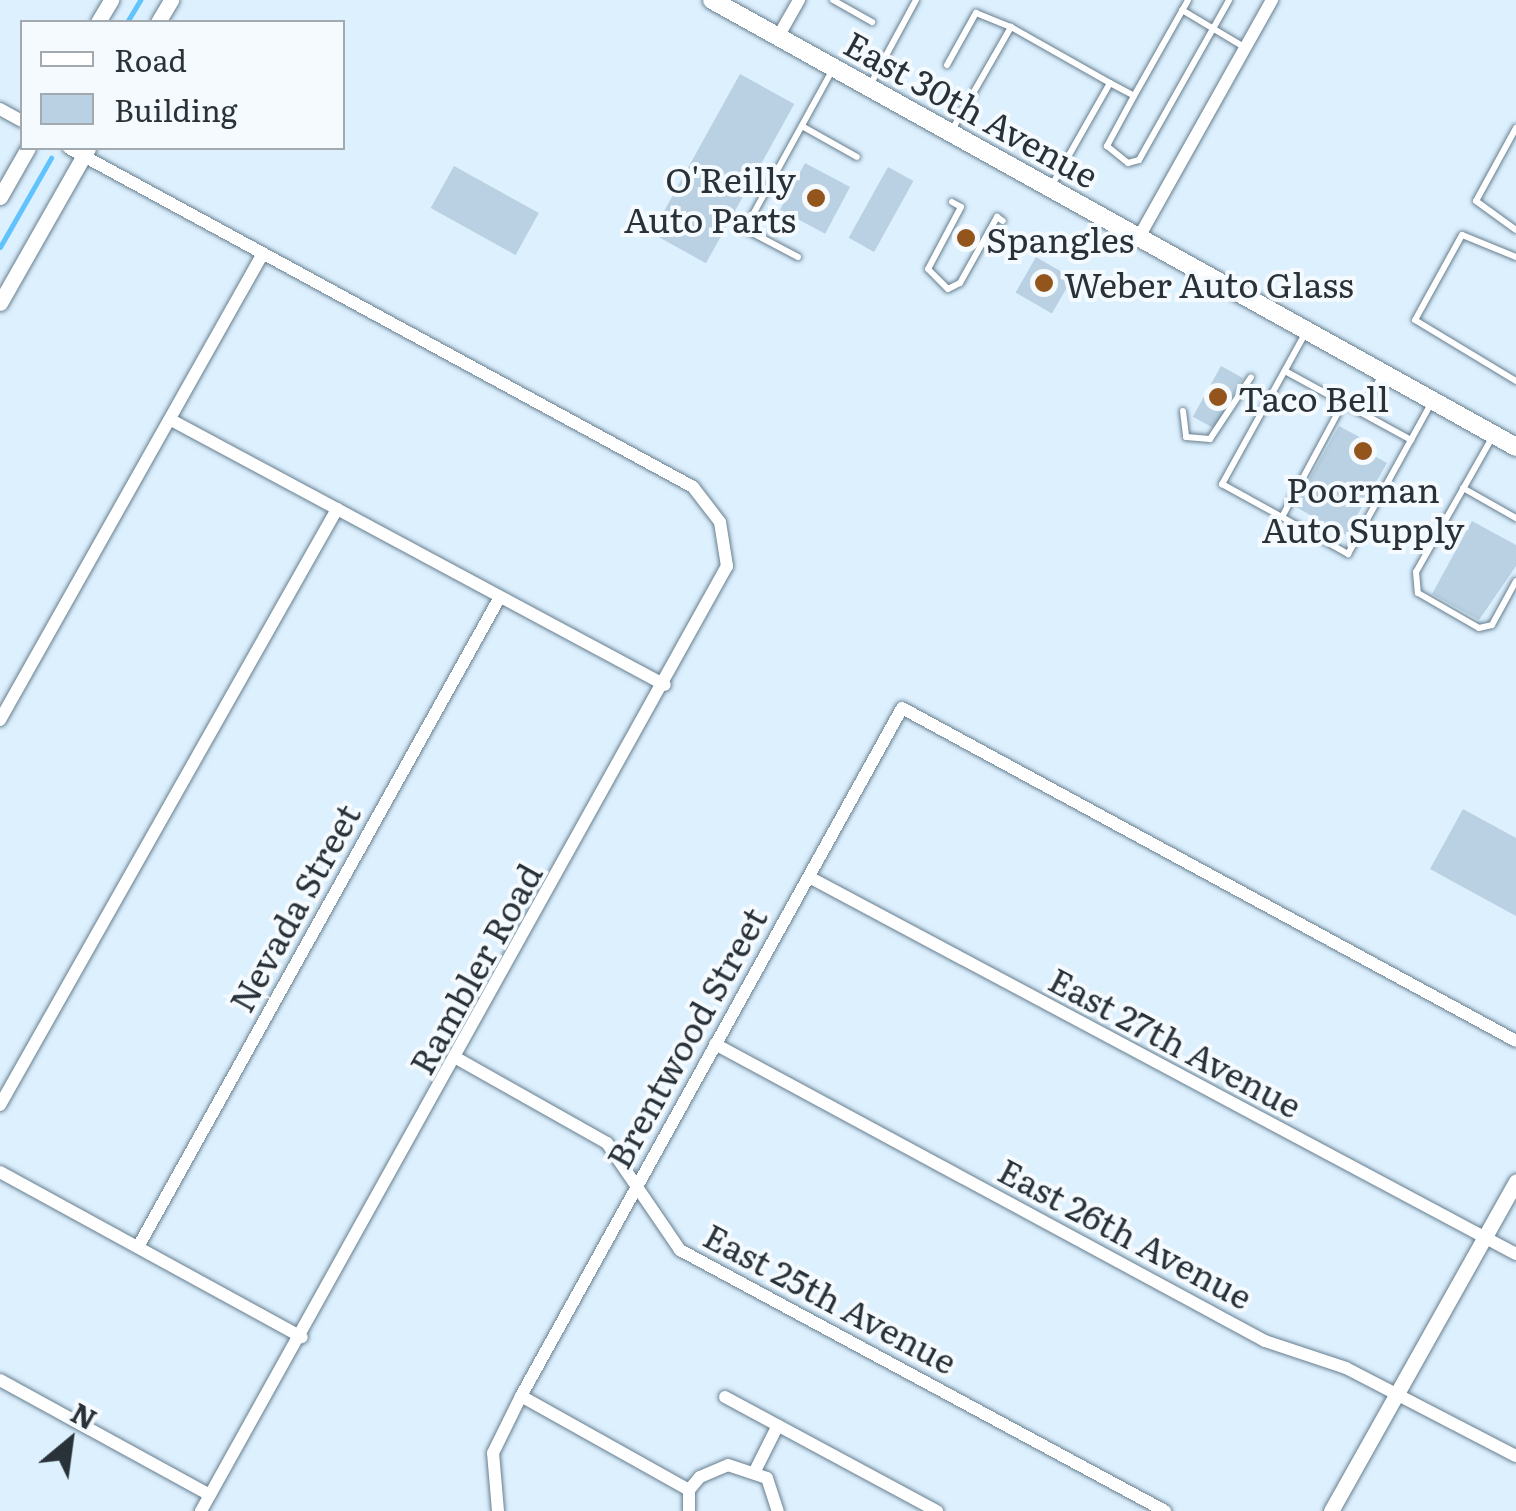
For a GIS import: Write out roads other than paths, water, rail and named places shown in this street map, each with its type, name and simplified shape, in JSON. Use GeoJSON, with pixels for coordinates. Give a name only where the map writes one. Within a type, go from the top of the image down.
{"type":"FeatureCollection","features":[{"type":"Feature","properties":{"kind":"main road","name":"East 30th Avenue"},"geometry":{"type":"LineString","coordinates":[[712,0],[1516,447]]}},
{"type":"Feature","properties":{"kind":"street"},"geometry":{"type":"LineString","coordinates":[[778,37],[798,0]]}},
{"type":"Feature","properties":{"kind":"street"},"geometry":{"type":"LineString","coordinates":[[1139,237],[1272,0]]}},
{"type":"Feature","properties":{"kind":"street"},"geometry":{"type":"LineString","coordinates":[[0,197],[27,150]]}},
{"type":"Feature","properties":{"kind":"street"},"geometry":{"type":"LineString","coordinates":[[0,303],[80,150],[262,255],[173,421],[0,720]]}},
{"type":"Feature","properties":{"kind":"street","name":"Rambler Road"},"geometry":{"type":"LineString","coordinates":[[201,1511],[458,1059],[728,566],[720,522],[692,487],[262,255]]}},
{"type":"Feature","properties":{"kind":"street"},"geometry":{"type":"LineString","coordinates":[[173,421],[665,685]]}},
{"type":"Feature","properties":{"kind":"street"},"geometry":{"type":"LineString","coordinates":[[0,1105],[338,510]]}},
{"type":"Feature","properties":{"kind":"street","name":"Nevada Street"},"geometry":{"type":"LineString","coordinates":[[138,1247],[500,597]]}},
{"type":"Feature","properties":{"kind":"street","name":"Brentwood Street"},"geometry":{"type":"LineString","coordinates":[[498,1511],[493,1453],[521,1396],[902,708],[1516,1040]]}},
{"type":"Feature","properties":{"kind":"street","name":"East 27th Avenue"},"geometry":{"type":"LineString","coordinates":[[809,877],[1482,1240],[1516,1254]]}},
{"type":"Feature","properties":{"kind":"street","name":"East 26th Avenue"},"geometry":{"type":"LineString","coordinates":[[715,1044],[1265,1342],[1397,1392],[1516,1456]]}},
{"type":"Feature","properties":{"kind":"street","name":"East 25th Avenue"},"geometry":{"type":"LineString","coordinates":[[458,1059],[607,1143],[680,1250],[1166,1511]]}},
{"type":"Feature","properties":{"kind":"street"},"geometry":{"type":"LineString","coordinates":[[0,1172],[302,1337]]}},
{"type":"Feature","properties":{"kind":"street"},"geometry":{"type":"LineString","coordinates":[[1331,1511],[1516,1181]]}},
{"type":"Feature","properties":{"kind":"street"},"geometry":{"type":"LineString","coordinates":[[0,1380],[210,1496]]}},
{"type":"Feature","properties":{"kind":"street"},"geometry":{"type":"LineString","coordinates":[[521,1396],[689,1490]]}},
{"type":"Feature","properties":{"kind":"street"},"geometry":{"type":"LineString","coordinates":[[725,1397],[937,1511]]}},
{"type":"Feature","properties":{"kind":"street"},"geometry":{"type":"LineString","coordinates":[[755,1472],[778,1426]]}},
{"type":"Feature","properties":{"kind":"street"},"geometry":{"type":"LineString","coordinates":[[688,1511],[689,1490],[709,1470],[755,1472],[767,1478],[778,1511]]}},
{"type":"Feature","properties":{"kind":"lane"},"geometry":{"type":"LineString","coordinates":[[833,0],[872,22]]}},
{"type":"Feature","properties":{"kind":"lane"},"geometry":{"type":"LineString","coordinates":[[868,87],[916,0]]}},
{"type":"Feature","properties":{"kind":"lane"},"geometry":{"type":"LineString","coordinates":[[948,65],[986,0]]}},
{"type":"Feature","properties":{"kind":"lane"},"geometry":{"type":"LineString","coordinates":[[1188,0],[1107,146],[1128,163],[1138,160],[1229,0]]}},
{"type":"Feature","properties":{"kind":"lane"},"geometry":{"type":"LineString","coordinates":[[1182,10],[1246,48]]}},
{"type":"Feature","properties":{"kind":"lane"},"geometry":{"type":"LineString","coordinates":[[981,11],[1134,96]]}},
{"type":"Feature","properties":{"kind":"lane"},"geometry":{"type":"LineString","coordinates":[[950,133],[1010,27]]}},
{"type":"Feature","properties":{"kind":"lane"},"geometry":{"type":"LineString","coordinates":[[798,257],[746,229],[833,68]]}},
{"type":"Feature","properties":{"kind":"lane"},"geometry":{"type":"LineString","coordinates":[[1050,188],[1110,82]]}},
{"type":"Feature","properties":{"kind":"lane"},"geometry":{"type":"LineString","coordinates":[[802,126],[857,158]]}},
{"type":"Feature","properties":{"kind":"lane"},"geometry":{"type":"LineString","coordinates":[[1516,128],[1476,201],[1516,230]]}},
{"type":"Feature","properties":{"kind":"lane"},"geometry":{"type":"LineString","coordinates":[[952,202],[962,207],[928,270],[948,289],[960,283],[996,217],[1003,220]]}},
{"type":"Feature","properties":{"kind":"lane"},"geometry":{"type":"LineString","coordinates":[[1516,257],[1462,234],[1415,320],[1516,381]]}},
{"type":"Feature","properties":{"kind":"lane"},"geometry":{"type":"LineString","coordinates":[[1307,331],[1222,484],[1282,518],[1348,554],[1433,401]]}},
{"type":"Feature","properties":{"kind":"lane"},"geometry":{"type":"LineString","coordinates":[[1285,371],[1411,440]]}},
{"type":"Feature","properties":{"kind":"lane"},"geometry":{"type":"LineString","coordinates":[[1362,413],[1383,373]]}},
{"type":"Feature","properties":{"kind":"lane"},"geometry":{"type":"LineString","coordinates":[[1182,411],[1186,436],[1210,439],[1251,377]]}},
{"type":"Feature","properties":{"kind":"lane"},"geometry":{"type":"LineString","coordinates":[[1282,518],[1343,403]]}},
{"type":"Feature","properties":{"kind":"lane"},"geometry":{"type":"LineString","coordinates":[[1494,434],[1416,572],[1418,593],[1478,628],[1492,624],[1516,581]]}},
{"type":"Feature","properties":{"kind":"lane"},"geometry":{"type":"LineString","coordinates":[[1464,488],[1516,518]]}},
{"type":"Feature","properties":{"kind":"waterway"},"geometry":{"type":"LineString","coordinates":[[128,20],[140,0]]}},
{"type":"Feature","properties":{"kind":"waterway"},"geometry":{"type":"LineString","coordinates":[[0,247],[51,158]]}},
{"type":"Feature","properties":{"kind":"place","name":"O'Reilly Auto Parts"},"geometry":{"type":"Point","coordinates":[816,198]}},
{"type":"Feature","properties":{"kind":"place","name":"Spangles"},"geometry":{"type":"Point","coordinates":[966,238]}},
{"type":"Feature","properties":{"kind":"place","name":"Weber Auto Glass"},"geometry":{"type":"Point","coordinates":[1044,283]}},
{"type":"Feature","properties":{"kind":"place","name":"Taco Bell"},"geometry":{"type":"Point","coordinates":[1218,397]}},
{"type":"Feature","properties":{"kind":"place","name":"Poorman Auto Supply"},"geometry":{"type":"Point","coordinates":[1363,451]}}]}
